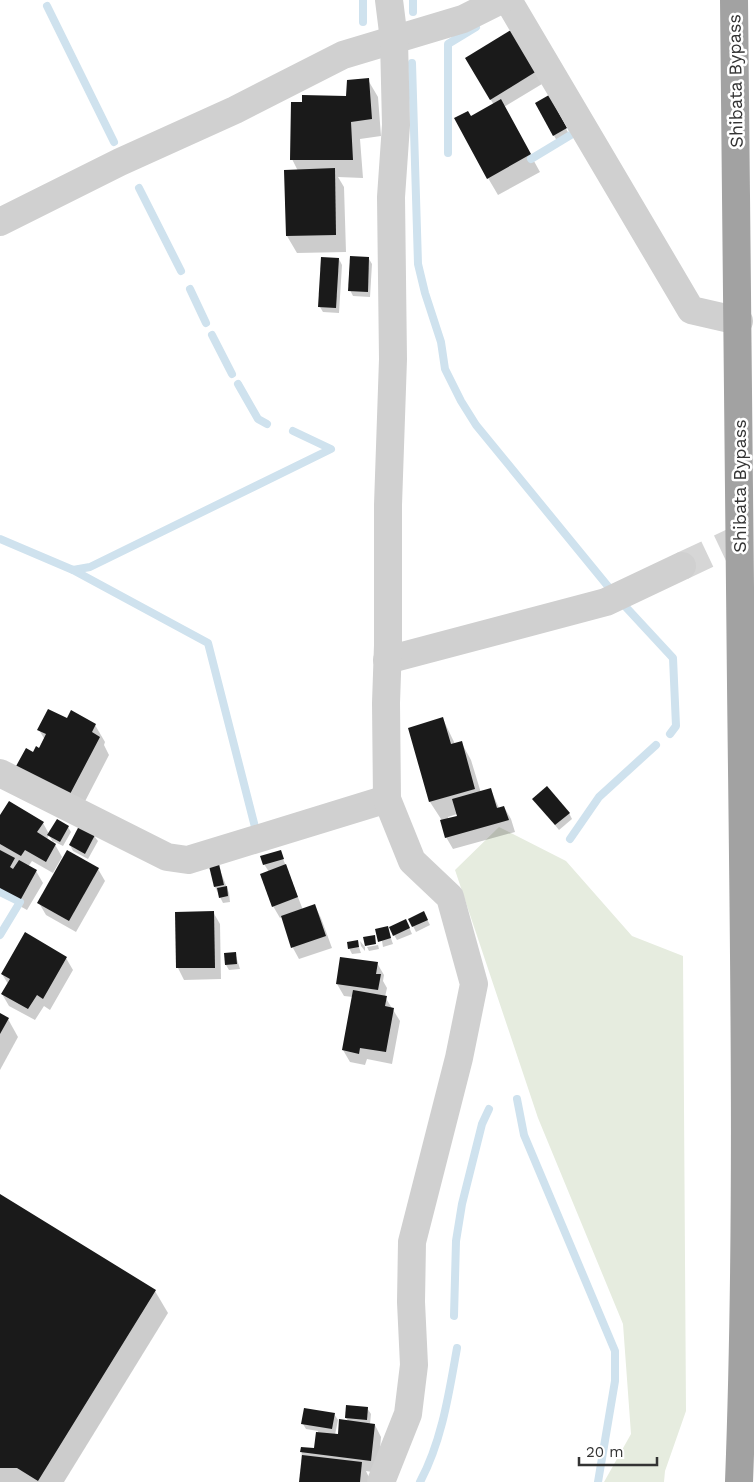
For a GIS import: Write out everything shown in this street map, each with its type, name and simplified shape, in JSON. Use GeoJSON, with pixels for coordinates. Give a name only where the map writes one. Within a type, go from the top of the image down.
{"type":"FeatureCollection","features":[{"type":"Feature","properties":{"kind":"highway","name":"Shibata Bypass"},"geometry":{"type":"LineString","coordinates":[[734,0],[739,321],[738,486],[745,1320],[739,1482]]}},
{"type":"Feature","properties":{"kind":"street"},"geometry":{"type":"LineString","coordinates":[[381,1482],[408,1414],[414,1365],[411,1302],[412,1242],[459,1058],[474,984],[450,898],[412,861],[387,799],[388,505],[393,359],[392,198],[396,125],[394,40],[389,0]]}},
{"type":"Feature","properties":{"kind":"street"},"geometry":{"type":"LineString","coordinates":[[0,222],[120,162],[235,110],[343,55],[463,19],[501,0]]}},
{"type":"Feature","properties":{"kind":"street"},"geometry":{"type":"LineString","coordinates":[[508,0],[691,310],[739,321]]}},
{"type":"Feature","properties":{"kind":"street"},"geometry":{"type":"LineString","coordinates":[[388,660],[606,602],[682,566]]}},
{"type":"Feature","properties":{"kind":"street"},"geometry":{"type":"LineString","coordinates":[[0,773],[167,857],[188,860],[387,799]]}},
{"type":"Feature","properties":{"kind":"shaded area"},"geometry":{"type":"Polygon","coordinates":[[[499,827],[566,861],[632,936],[683,956],[686,1411],[665,1471],[664,1482],[604,1482],[631,1434],[623,1324],[538,1118],[455,870],[499,827]]]}},
{"type":"Feature","properties":{"kind":"building"},"geometry":{"type":"Polygon","coordinates":[[[511,30],[537,71],[490,100],[465,58],[511,30]]]}},
{"type":"Feature","properties":{"kind":"building"},"geometry":{"type":"Polygon","coordinates":[[[369,78],[372,119],[351,122],[353,160],[290,160],[291,102],[302,102],[302,95],[346,96],[347,80],[369,78]]]}},
{"type":"Feature","properties":{"kind":"building"},"geometry":{"type":"Polygon","coordinates":[[[549,95],[567,128],[553,136],[535,103],[549,95]]]}},
{"type":"Feature","properties":{"kind":"building"},"geometry":{"type":"Polygon","coordinates":[[[501,99],[531,154],[487,179],[454,118],[468,111],[471,116],[501,99]]]}},
{"type":"Feature","properties":{"kind":"building"},"geometry":{"type":"Polygon","coordinates":[[[335,168],[336,235],[286,236],[284,170],[335,168]]]}},
{"type":"Feature","properties":{"kind":"building"},"geometry":{"type":"Polygon","coordinates":[[[350,256],[369,257],[368,292],[348,291],[350,256]]]}},
{"type":"Feature","properties":{"kind":"building"},"geometry":{"type":"Polygon","coordinates":[[[321,257],[339,258],[336,308],[318,307],[321,257]]]}},
{"type":"Feature","properties":{"kind":"building"},"geometry":{"type":"Polygon","coordinates":[[[48,709],[67,718],[71,710],[96,724],[92,732],[100,737],[69,796],[15,768],[26,748],[33,752],[36,746],[39,748],[46,734],[37,730],[48,709]]]}},
{"type":"Feature","properties":{"kind":"building"},"geometry":{"type":"Polygon","coordinates":[[[443,717],[451,744],[462,741],[475,789],[429,802],[408,728],[443,717]]]}},
{"type":"Feature","properties":{"kind":"building"},"geometry":{"type":"Polygon","coordinates":[[[547,786],[570,813],[555,825],[532,799],[547,786]]]}},
{"type":"Feature","properties":{"kind":"building"},"geometry":{"type":"Polygon","coordinates":[[[491,788],[497,808],[504,806],[509,820],[445,838],[440,820],[457,816],[452,799],[491,788]]]}},
{"type":"Feature","properties":{"kind":"building"},"geometry":{"type":"Polygon","coordinates":[[[9,801],[44,822],[37,832],[56,844],[46,862],[25,850],[21,856],[0,844],[0,815],[9,801]]]}},
{"type":"Feature","properties":{"kind":"building"},"geometry":{"type":"Polygon","coordinates":[[[57,819],[69,826],[60,842],[47,835],[57,819]]]}},
{"type":"Feature","properties":{"kind":"building"},"geometry":{"type":"Polygon","coordinates":[[[79,826],[95,835],[85,854],[69,845],[79,826]]]}},
{"type":"Feature","properties":{"kind":"building"},"geometry":{"type":"Polygon","coordinates":[[[0,850],[15,858],[10,867],[13,869],[19,860],[37,870],[21,899],[0,888],[0,850]]]}},
{"type":"Feature","properties":{"kind":"building"},"geometry":{"type":"Polygon","coordinates":[[[67,850],[99,868],[69,921],[37,903],[67,850]]]}},
{"type":"Feature","properties":{"kind":"building"},"geometry":{"type":"Polygon","coordinates":[[[281,850],[284,859],[263,865],[260,856],[281,850]]]}},
{"type":"Feature","properties":{"kind":"building"},"geometry":{"type":"Polygon","coordinates":[[[219,864],[224,885],[214,887],[209,866],[219,864]]]}},
{"type":"Feature","properties":{"kind":"building"},"geometry":{"type":"Polygon","coordinates":[[[286,864],[298,897],[272,907],[260,874],[286,864]]]}},
{"type":"Feature","properties":{"kind":"building"},"geometry":{"type":"Polygon","coordinates":[[[227,886],[228,896],[219,898],[217,888],[227,886]]]}},
{"type":"Feature","properties":{"kind":"building"},"geometry":{"type":"Polygon","coordinates":[[[315,904],[326,936],[291,948],[281,916],[315,904]]]}},
{"type":"Feature","properties":{"kind":"building"},"geometry":{"type":"Polygon","coordinates":[[[214,911],[215,968],[176,968],[175,912],[214,911]]]}},
{"type":"Feature","properties":{"kind":"building"},"geometry":{"type":"Polygon","coordinates":[[[424,911],[428,920],[412,927],[408,919],[424,911]]]}},
{"type":"Feature","properties":{"kind":"building"},"geometry":{"type":"Polygon","coordinates":[[[406,919],[410,928],[393,936],[389,927],[406,919]]]}},
{"type":"Feature","properties":{"kind":"building"},"geometry":{"type":"Polygon","coordinates":[[[388,926],[391,938],[378,942],[375,929],[388,926]]]}},
{"type":"Feature","properties":{"kind":"building"},"geometry":{"type":"Polygon","coordinates":[[[25,932],[67,957],[43,999],[37,995],[28,1009],[1,994],[10,979],[1,974],[25,932]]]}},
{"type":"Feature","properties":{"kind":"building"},"geometry":{"type":"Polygon","coordinates":[[[375,935],[376,944],[365,946],[363,937],[375,935]]]}},
{"type":"Feature","properties":{"kind":"building"},"geometry":{"type":"Polygon","coordinates":[[[358,940],[359,947],[348,949],[347,942],[358,940]]]}},
{"type":"Feature","properties":{"kind":"building"},"geometry":{"type":"Polygon","coordinates":[[[236,952],[237,964],[225,965],[224,953],[236,952]]]}},
{"type":"Feature","properties":{"kind":"building"},"geometry":{"type":"Polygon","coordinates":[[[340,957],[378,962],[376,974],[381,974],[378,990],[336,984],[340,957]]]}},
{"type":"Feature","properties":{"kind":"building"},"geometry":{"type":"Polygon","coordinates":[[[353,990],[387,996],[385,1006],[394,1008],[386,1052],[360,1048],[359,1054],[342,1050],[353,990]]]}},
{"type":"Feature","properties":{"kind":"building"},"geometry":{"type":"Polygon","coordinates":[[[0,1013],[9,1018],[0,1034],[0,1013]]]}},
{"type":"Feature","properties":{"kind":"building"},"geometry":{"type":"Polygon","coordinates":[[[0,1194],[156,1290],[38,1481],[17,1468],[0,1468],[0,1194]]]}},
{"type":"Feature","properties":{"kind":"building"},"geometry":{"type":"Polygon","coordinates":[[[346,1405],[368,1407],[367,1420],[345,1418],[346,1405]]]}},
{"type":"Feature","properties":{"kind":"building"},"geometry":{"type":"Polygon","coordinates":[[[304,1408],[335,1413],[332,1429],[301,1424],[304,1408]]]}},
{"type":"Feature","properties":{"kind":"building"},"geometry":{"type":"Polygon","coordinates":[[[339,1419],[375,1424],[371,1461],[300,1452],[301,1447],[314,1448],[316,1432],[338,1434],[339,1419]]]}},
{"type":"Feature","properties":{"kind":"building"},"geometry":{"type":"Polygon","coordinates":[[[302,1455],[362,1462],[360,1482],[299,1482],[302,1455]]]}},
{"type":"Feature","properties":{"kind":"waterway"},"geometry":{"type":"LineString","coordinates":[[363,0],[363,22]]}},
{"type":"Feature","properties":{"kind":"waterway"},"geometry":{"type":"LineString","coordinates":[[413,0],[413,12]]}},
{"type":"Feature","properties":{"kind":"waterway"},"geometry":{"type":"LineString","coordinates":[[47,6],[114,142]]}},
{"type":"Feature","properties":{"kind":"waterway"},"geometry":{"type":"LineString","coordinates":[[448,153],[448,44],[476,27]]}},
{"type":"Feature","properties":{"kind":"waterway"},"geometry":{"type":"LineString","coordinates":[[412,63],[418,264],[441,342],[445,369],[476,425],[611,590]]}},
{"type":"Feature","properties":{"kind":"waterway"},"geometry":{"type":"LineString","coordinates":[[531,159],[574,133],[571,127]]}},
{"type":"Feature","properties":{"kind":"waterway"},"geometry":{"type":"LineString","coordinates":[[139,188],[181,271]]}},
{"type":"Feature","properties":{"kind":"waterway"},"geometry":{"type":"LineString","coordinates":[[190,289],[206,323]]}},
{"type":"Feature","properties":{"kind":"waterway"},"geometry":{"type":"LineString","coordinates":[[212,335],[232,374]]}},
{"type":"Feature","properties":{"kind":"waterway"},"geometry":{"type":"LineString","coordinates":[[238,384],[258,419],[267,424]]}},
{"type":"Feature","properties":{"kind":"waterway"},"geometry":{"type":"LineString","coordinates":[[0,539],[73,570],[90,567],[331,449],[293,431]]}},
{"type":"Feature","properties":{"kind":"waterway"},"geometry":{"type":"LineString","coordinates":[[73,570],[208,643],[255,827]]}},
{"type":"Feature","properties":{"kind":"waterway"},"geometry":{"type":"LineString","coordinates":[[623,604],[673,658],[676,726],[670,734]]}},
{"type":"Feature","properties":{"kind":"waterway"},"geometry":{"type":"LineString","coordinates":[[570,839],[599,797],[656,745]]}},
{"type":"Feature","properties":{"kind":"waterway"},"geometry":{"type":"LineString","coordinates":[[0,892],[20,902],[0,935]]}},
{"type":"Feature","properties":{"kind":"waterway"},"geometry":{"type":"LineString","coordinates":[[517,1099],[524,1135],[615,1351],[615,1381],[598,1482]]}},
{"type":"Feature","properties":{"kind":"waterway"},"geometry":{"type":"LineString","coordinates":[[454,1316],[456,1241],[462,1204],[482,1124],[489,1109]]}},
{"type":"Feature","properties":{"kind":"waterway"},"geometry":{"type":"LineString","coordinates":[[420,1482],[428,1466],[439,1433],[448,1399],[457,1348]]}},
{"type":"Feature","properties":{"kind":"tunnel"},"geometry":{"type":"LineString","coordinates":[[682,566],[754,532]]}}]}
